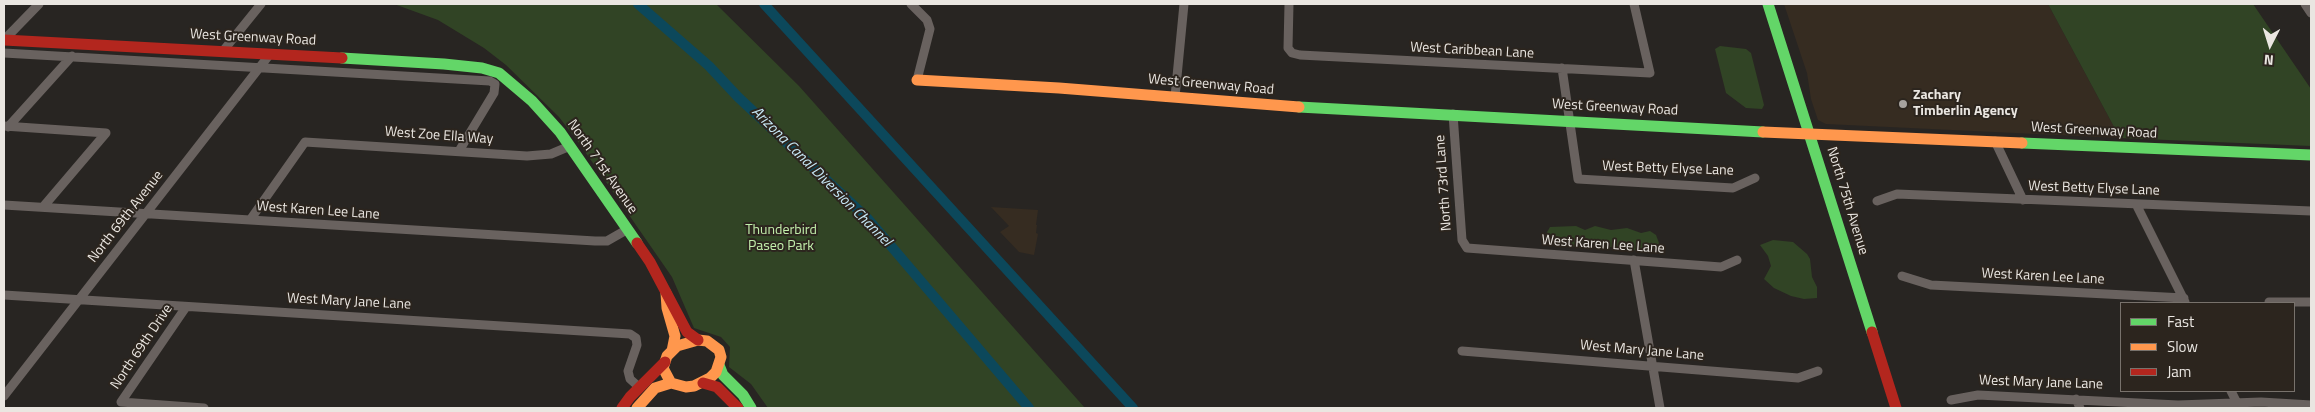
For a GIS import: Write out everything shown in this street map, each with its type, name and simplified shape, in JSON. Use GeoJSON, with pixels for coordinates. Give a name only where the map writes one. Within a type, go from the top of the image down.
{"type":"FeatureCollection","features":[{"type":"Feature","properties":{"kind":"street"},"geometry":{"type":"LineString","coordinates":[[4,40],[39,4]]}},
{"type":"Feature","properties":{"kind":"street"},"geometry":{"type":"LineString","coordinates":[[223,51],[261,4]]}},
{"type":"Feature","properties":{"kind":"street"},"geometry":{"type":"LineString","coordinates":[[1175,97],[1184,4]]}},
{"type":"Feature","properties":{"kind":"street","name":"West Caribbean Lane"},"geometry":{"type":"LineString","coordinates":[[1289,4],[1288,48],[1292,53],[1300,55],[1650,73]]}},
{"type":"Feature","properties":{"kind":"street"},"geometry":{"type":"LineString","coordinates":[[1634,4],[1650,73]]}},
{"type":"Feature","properties":{"kind":"street","name":"North 75th Avenue"},"geometry":{"type":"LineString","coordinates":[[1768,4],[1896,408]]}},
{"type":"Feature","properties":{"kind":"street"},"geometry":{"type":"LineString","coordinates":[[2305,4],[2311,13]]}},
{"type":"Feature","properties":{"kind":"street"},"geometry":{"type":"LineString","coordinates":[[914,5],[927,20],[930,29],[917,80]]}},
{"type":"Feature","properties":{"kind":"street","name":"West Greenway Road"},"geometry":{"type":"LineString","coordinates":[[4,40],[469,66],[497,78]]}},
{"type":"Feature","properties":{"kind":"street","name":"West Greenway Road"},"geometry":{"type":"LineString","coordinates":[[4,53],[484,79],[497,78]]}},
{"type":"Feature","properties":{"kind":"street","name":"North 69th Avenue"},"geometry":{"type":"LineString","coordinates":[[4,396],[270,54]]}},
{"type":"Feature","properties":{"kind":"street"},"geometry":{"type":"LineString","coordinates":[[6,126],[72,56]]}},
{"type":"Feature","properties":{"kind":"street"},"geometry":{"type":"LineString","coordinates":[[1562,68],[1571,121]]}},
{"type":"Feature","properties":{"kind":"street"},"geometry":{"type":"LineString","coordinates":[[459,151],[494,93],[497,78]]}},
{"type":"Feature","properties":{"kind":"street","name":"North 71st Avenue"},"geometry":{"type":"LineString","coordinates":[[497,78],[545,114],[570,146],[650,262],[675,305],[687,332],[698,340],[707,341],[719,350],[721,357],[719,365]]}},
{"type":"Feature","properties":{"kind":"street","name":"West Greenway Road"},"geometry":{"type":"LineString","coordinates":[[917,80],[1175,97],[1279,106],[1995,142],[2311,155]]}},
{"type":"Feature","properties":{"kind":"street","name":"North 73rd Lane"},"geometry":{"type":"LineString","coordinates":[[1453,114],[1462,240],[1467,248]]}},
{"type":"Feature","properties":{"kind":"street","name":"West Betty Elyse Lane"},"geometry":{"type":"LineString","coordinates":[[1571,121],[1578,178],[1733,188],[1755,178]]}},
{"type":"Feature","properties":{"kind":"street"},"geometry":{"type":"LineString","coordinates":[[6,126],[106,133],[42,207]]}},
{"type":"Feature","properties":{"kind":"street","name":"West Zoe Ella Way"},"geometry":{"type":"LineString","coordinates":[[250,220],[305,142],[543,155],[570,146]]}},
{"type":"Feature","properties":{"kind":"street"},"geometry":{"type":"LineString","coordinates":[[1995,142],[2023,200]]}},
{"type":"Feature","properties":{"kind":"street","name":"West Betty Elyse Lane"},"geometry":{"type":"LineString","coordinates":[[1877,201],[1897,194],[2311,211]]}},
{"type":"Feature","properties":{"kind":"street"},"geometry":{"type":"LineString","coordinates":[[2136,204],[2185,301]]}},
{"type":"Feature","properties":{"kind":"street","name":"West Karen Lee Lane"},"geometry":{"type":"LineString","coordinates":[[4,205],[595,241],[607,241],[628,228]]}},
{"type":"Feature","properties":{"kind":"street","name":"West Karen Lee Lane"},"geometry":{"type":"LineString","coordinates":[[1467,248],[1721,267],[1737,260]]}},
{"type":"Feature","properties":{"kind":"street"},"geometry":{"type":"LineString","coordinates":[[1634,260],[1660,408]]}},
{"type":"Feature","properties":{"kind":"street","name":"West Karen Lee Lane"},"geometry":{"type":"LineString","coordinates":[[1902,276],[1931,285],[2185,301]]}},
{"type":"Feature","properties":{"kind":"street","name":"North 71st Avenue"},"geometry":{"type":"LineString","coordinates":[[665,290],[666,308],[675,336],[672,351]]}},
{"type":"Feature","properties":{"kind":"street","name":"West Mary Jane Lane"},"geometry":{"type":"LineString","coordinates":[[4,296],[630,334],[636,338],[637,345],[628,371],[630,379],[639,387]]}},
{"type":"Feature","properties":{"kind":"street"},"geometry":{"type":"LineString","coordinates":[[2269,302],[2311,302]]}},
{"type":"Feature","properties":{"kind":"street","name":"North 69th Drive"},"geometry":{"type":"LineString","coordinates":[[186,307],[121,402],[204,408]]}},
{"type":"Feature","properties":{"kind":"street"},"geometry":{"type":"LineString","coordinates":[[622,408],[639,387],[665,362],[672,351],[684,343],[698,340]]}},
{"type":"Feature","properties":{"kind":"street","name":"West Mary Jane Lane"},"geometry":{"type":"LineString","coordinates":[[1462,351],[1798,378],[1818,371]]}},
{"type":"Feature","properties":{"kind":"street"},"geometry":{"type":"LineString","coordinates":[[665,362],[664,374],[671,383]]}},
{"type":"Feature","properties":{"kind":"street"},"geometry":{"type":"LineString","coordinates":[[637,408],[655,388],[671,383],[686,387],[703,383],[710,378],[719,365]]}},
{"type":"Feature","properties":{"kind":"street"},"geometry":{"type":"LineString","coordinates":[[719,365],[723,375],[743,395],[751,408]]}},
{"type":"Feature","properties":{"kind":"street"},"geometry":{"type":"LineString","coordinates":[[703,383],[717,387],[738,408]]}},
{"type":"Feature","properties":{"kind":"street"},"geometry":{"type":"LineString","coordinates":[[2232,392],[2237,403]]}},
{"type":"Feature","properties":{"kind":"street","name":"West Mary Jane Lane"},"geometry":{"type":"LineString","coordinates":[[1951,400],[1978,395],[2078,404],[2178,405],[2237,403],[2311,405]]}},
{"type":"Feature","properties":{"kind":"shaded area"},"geometry":{"type":"Polygon","coordinates":[[[1784,4],[2048,4],[2120,138],[1826,124],[1818,120],[1811,99],[1807,73],[1784,4]]]}},
{"type":"Feature","properties":{"kind":"shaded area"},"geometry":{"type":"Polygon","coordinates":[[[991,207],[1038,210],[1036,233],[1038,234],[1034,255],[1019,252],[1000,232],[1009,226],[991,207]]]}},
{"type":"Feature","properties":{"kind":"green space","name":"Thunderbird Paseo Park"},"geometry":{"type":"Polygon","coordinates":[[[394,4],[716,4],[799,86],[1085,408],[768,408],[751,384],[729,367],[730,347],[721,337],[694,328],[672,277],[559,117],[506,65],[484,48],[438,20],[394,4]]]}},
{"type":"Feature","properties":{"kind":"green space"},"geometry":{"type":"Polygon","coordinates":[[[2048,4],[2253,4],[2311,89],[2311,146],[2120,138],[2048,4]]]}},
{"type":"Feature","properties":{"kind":"green space"},"geometry":{"type":"Polygon","coordinates":[[[1720,46],[1746,49],[1751,53],[1764,105],[1762,109],[1746,108],[1726,93],[1715,49],[1720,46]]]}},
{"type":"Feature","properties":{"kind":"green space"},"geometry":{"type":"Polygon","coordinates":[[[1576,226],[1585,230],[1595,226],[1611,230],[1627,228],[1641,233],[1650,231],[1656,235],[1659,243],[1657,248],[1648,252],[1603,246],[1581,248],[1547,243],[1546,234],[1550,227],[1576,226]]]}},
{"type":"Feature","properties":{"kind":"green space"},"geometry":{"type":"Polygon","coordinates":[[[1773,240],[1793,242],[1807,254],[1810,259],[1812,277],[1817,287],[1817,298],[1804,299],[1791,296],[1774,288],[1764,279],[1771,266],[1768,256],[1760,245],[1773,240]]]}},
{"type":"Feature","properties":{"kind":"waterway","name":"Arizona Canal Diversion Channel"},"geometry":{"type":"LineString","coordinates":[[638,4],[709,66],[738,97],[868,219],[1029,408]]}},
{"type":"Feature","properties":{"kind":"waterway"},"geometry":{"type":"LineString","coordinates":[[764,4],[1133,408]]}},
{"type":"Feature","properties":{"kind":"traffic: fast"},"geometry":{"type":"LineString","coordinates":[[1768,4],[1872,332]]}},
{"type":"Feature","properties":{"kind":"traffic: fast"},"geometry":{"type":"LineString","coordinates":[[342,58],[444,64],[482,68],[499,73],[532,101],[560,132],[637,243]]}},
{"type":"Feature","properties":{"kind":"traffic: fast"},"geometry":{"type":"LineString","coordinates":[[1299,107],[1763,132]]}},
{"type":"Feature","properties":{"kind":"traffic: fast"},"geometry":{"type":"LineString","coordinates":[[2022,143],[2311,155]]}},
{"type":"Feature","properties":{"kind":"traffic: fast"},"geometry":{"type":"LineString","coordinates":[[719,365],[723,375],[743,395],[751,408]]}},
{"type":"Feature","properties":{"kind":"traffic: slow"},"geometry":{"type":"LineString","coordinates":[[917,80],[1059,88],[1299,107]]}},
{"type":"Feature","properties":{"kind":"traffic: slow"},"geometry":{"type":"LineString","coordinates":[[1763,132],[2022,143]]}},
{"type":"Feature","properties":{"kind":"traffic: slow"},"geometry":{"type":"LineString","coordinates":[[666,293],[667,308],[675,336],[672,351]]}},
{"type":"Feature","properties":{"kind":"traffic: slow"},"geometry":{"type":"LineString","coordinates":[[698,340],[707,341],[719,350],[721,357],[716,372],[710,378],[694,386],[686,387],[671,383],[663,368],[667,356],[677,346],[698,340]]}},
{"type":"Feature","properties":{"kind":"traffic: slow"},"geometry":{"type":"LineString","coordinates":[[637,408],[655,388],[671,383]]}},
{"type":"Feature","properties":{"kind":"traffic: jam"},"geometry":{"type":"LineString","coordinates":[[4,40],[342,58]]}},
{"type":"Feature","properties":{"kind":"traffic: jam"},"geometry":{"type":"LineString","coordinates":[[637,243],[650,262],[687,332],[698,340]]}},
{"type":"Feature","properties":{"kind":"traffic: jam"},"geometry":{"type":"LineString","coordinates":[[1872,332],[1896,408]]}},
{"type":"Feature","properties":{"kind":"traffic: jam"},"geometry":{"type":"LineString","coordinates":[[622,408],[630,397],[665,362]]}},
{"type":"Feature","properties":{"kind":"traffic: jam"},"geometry":{"type":"LineString","coordinates":[[703,383],[717,387],[738,408]]}},
{"type":"Feature","properties":{"kind":"place","name":"Zachary Timberlin Agency"},"geometry":{"type":"Point","coordinates":[1903,104]}}]}
